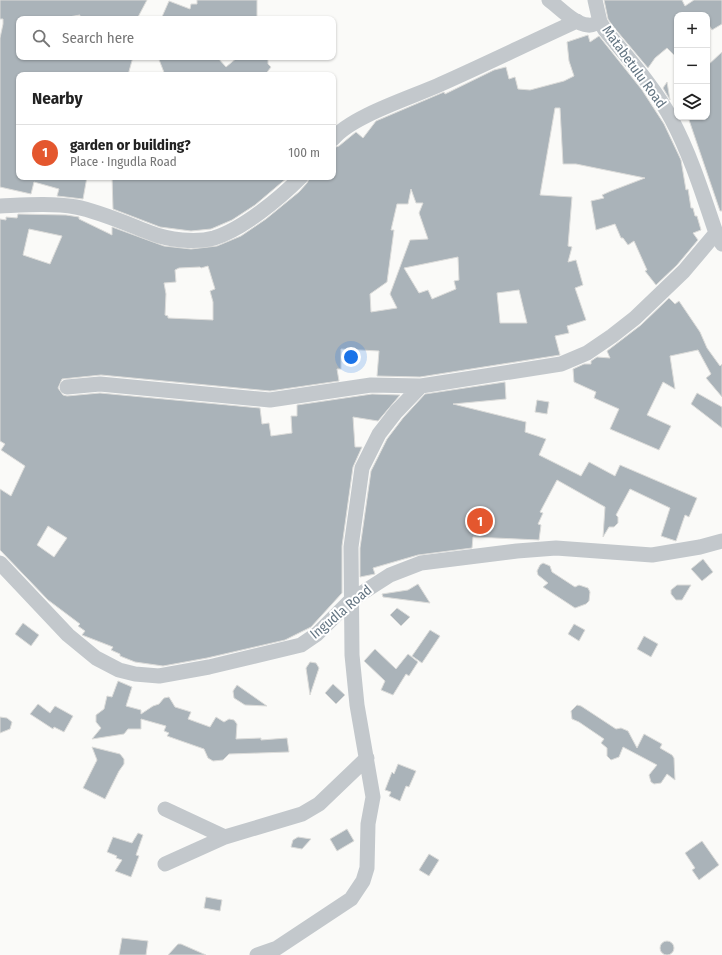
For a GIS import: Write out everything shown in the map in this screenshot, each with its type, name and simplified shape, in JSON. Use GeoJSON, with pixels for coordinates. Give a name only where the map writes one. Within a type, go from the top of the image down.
{"type":"FeatureCollection","features":[{"type":"Feature","properties":{"kind":"street"},"geometry":{"type":"LineString","coordinates":[[549,0],[577,21],[590,26],[600,22]]}},
{"type":"Feature","properties":{"kind":"street","name":"Matabetulu Road"},"geometry":{"type":"LineString","coordinates":[[595,0],[600,22],[654,92],[672,119],[688,154],[719,239]]}},
{"type":"Feature","properties":{"kind":"street"},"geometry":{"type":"LineString","coordinates":[[336,135],[353,122],[441,84],[577,21]]}},
{"type":"Feature","properties":{"kind":"street"},"geometry":{"type":"LineString","coordinates":[[0,206],[59,205],[78,207],[152,234],[167,237],[204,240],[220,236],[255,216],[288,190],[298,180]]}},
{"type":"Feature","properties":{"kind":"street"},"geometry":{"type":"LineString","coordinates":[[67,387],[100,384],[270,400],[371,385],[421,386],[562,364],[587,353],[635,318],[719,239]]}},
{"type":"Feature","properties":{"kind":"street"},"geometry":{"type":"LineString","coordinates":[[257,955],[277,948],[329,915],[351,899],[363,881],[368,856],[368,824],[373,797],[357,705],[351,600],[351,547],[362,468],[379,434],[396,412],[421,386]]}},
{"type":"Feature","properties":{"kind":"street","name":"Ingudla Road"},"geometry":{"type":"LineString","coordinates":[[0,563],[80,646],[107,664],[135,674],[159,676],[209,668],[301,644],[317,634],[351,600],[390,575],[420,563],[436,560],[556,548],[652,555],[700,548],[722,541]]}},
{"type":"Feature","properties":{"kind":"street"},"geometry":{"type":"LineString","coordinates":[[165,864],[225,837],[291,819],[311,810],[367,758]]}},
{"type":"Feature","properties":{"kind":"street"},"geometry":{"type":"LineString","coordinates":[[165,809],[225,837]]}},
{"type":"Feature","properties":{"kind":"building"},"geometry":{"type":"Polygon","coordinates":[[[0,0],[147,0],[139,16],[16,16],[16,60],[132,60],[129,72],[16,72],[16,180],[86,180],[83,199],[57,196],[59,189],[34,182],[31,194],[0,187],[0,38],[3,19],[0,19],[0,0]]]}},
{"type":"Feature","properties":{"kind":"building"},"geometry":{"type":"Polygon","coordinates":[[[197,0],[257,0],[257,16],[162,16],[169,1],[190,9],[191,4],[197,4],[197,0]]]}},
{"type":"Feature","properties":{"kind":"building"},"geometry":{"type":"Polygon","coordinates":[[[604,0],[682,0],[685,6],[694,0],[722,0],[722,24],[712,30],[710,27],[710,12],[674,12],[674,55],[667,48],[655,58],[648,68],[608,19],[604,0]]]}},
{"type":"Feature","properties":{"kind":"building"},"geometry":{"type":"Polygon","coordinates":[[[588,35],[590,42],[599,36],[642,90],[664,124],[681,160],[686,190],[688,189],[691,208],[693,208],[695,216],[697,216],[701,230],[693,233],[698,240],[677,265],[656,285],[645,271],[647,270],[634,241],[628,245],[623,238],[621,238],[615,224],[596,230],[591,201],[604,198],[602,195],[645,178],[576,164],[563,164],[560,108],[555,108],[540,195],[572,197],[568,246],[572,247],[568,262],[576,260],[583,285],[575,288],[586,320],[567,326],[569,333],[555,336],[560,355],[420,377],[377,376],[379,351],[341,349],[341,369],[337,369],[339,381],[270,391],[101,375],[62,379],[58,388],[63,395],[67,396],[100,393],[260,408],[262,424],[269,423],[271,436],[292,433],[291,416],[297,416],[297,405],[372,394],[400,395],[378,421],[353,417],[355,447],[362,447],[353,467],[342,546],[342,593],[311,627],[285,640],[207,658],[163,666],[135,662],[120,656],[120,654],[111,650],[113,647],[82,635],[85,631],[78,626],[80,624],[48,600],[0,550],[0,489],[11,496],[25,466],[1,450],[5,444],[0,441],[0,219],[6,220],[6,217],[17,218],[18,214],[66,215],[79,217],[79,219],[112,235],[112,227],[164,246],[191,249],[217,246],[241,236],[266,219],[299,192],[308,180],[336,180],[336,147],[356,132],[363,138],[376,121],[444,92],[445,94],[494,70],[506,67],[509,79],[515,77],[518,89],[530,90],[564,81],[574,76],[569,61],[567,42],[588,35]],[[411,189],[408,204],[397,204],[391,230],[394,230],[387,282],[370,294],[371,312],[397,308],[390,294],[410,240],[428,239],[419,213],[423,203],[416,203],[411,189]],[[29,229],[23,255],[50,264],[62,236],[29,229]],[[458,257],[404,268],[419,293],[428,290],[432,299],[456,289],[454,281],[459,280],[458,257]],[[208,266],[201,268],[179,268],[175,270],[176,282],[164,283],[166,294],[165,315],[168,316],[168,318],[213,320],[213,302],[210,291],[215,289],[208,266]],[[519,290],[497,293],[500,323],[527,323],[519,290]],[[48,526],[37,545],[54,557],[67,538],[48,526]]]}},
{"type":"Feature","properties":{"kind":"building"},"geometry":{"type":"Polygon","coordinates":[[[722,52],[722,211],[720,211],[689,120],[710,120],[710,63],[722,52]]]}},
{"type":"Feature","properties":{"kind":"building"},"geometry":{"type":"Polygon","coordinates":[[[159,60],[220,60],[226,67],[234,60],[268,60],[268,64],[271,67],[267,72],[164,72],[159,60]]]}},
{"type":"Feature","properties":{"kind":"building"},"geometry":{"type":"Polygon","coordinates":[[[667,82],[670,100],[663,88],[667,82]]]}},
{"type":"Feature","properties":{"kind":"building"},"geometry":{"type":"Polygon","coordinates":[[[112,180],[284,180],[255,205],[232,220],[211,229],[191,231],[160,227],[113,209],[112,180]]]}},
{"type":"Feature","properties":{"kind":"building"},"geometry":{"type":"Polygon","coordinates":[[[669,298],[675,304],[679,301],[700,332],[707,348],[720,366],[722,364],[722,397],[706,378],[711,374],[698,350],[670,356],[675,389],[663,382],[647,415],[671,426],[659,450],[610,429],[619,409],[594,398],[596,392],[574,382],[573,369],[584,364],[591,364],[591,361],[597,357],[610,358],[607,351],[641,325],[669,298]]]}},
{"type":"Feature","properties":{"kind":"building"},"geometry":{"type":"Polygon","coordinates":[[[505,382],[506,399],[453,404],[526,422],[525,432],[546,439],[539,455],[581,476],[589,462],[615,476],[620,465],[697,498],[689,517],[685,515],[676,541],[661,536],[670,508],[630,489],[616,515],[618,517],[618,523],[614,527],[609,527],[603,537],[605,507],[557,480],[540,512],[543,513],[538,524],[541,525],[539,540],[473,537],[472,548],[418,555],[373,568],[375,574],[360,577],[360,548],[371,471],[387,439],[403,418],[425,394],[505,382]]]}},
{"type":"Feature","properties":{"kind":"building"},"geometry":{"type":"Polygon","coordinates":[[[697,393],[722,407],[722,428],[691,404],[697,393]]]}},
{"type":"Feature","properties":{"kind":"building"},"geometry":{"type":"Polygon","coordinates":[[[537,400],[549,402],[547,414],[535,412],[537,400]]]}},
{"type":"Feature","properties":{"kind":"building"},"geometry":{"type":"Polygon","coordinates":[[[703,559],[713,572],[702,581],[691,569],[703,559]]]}},
{"type":"Feature","properties":{"kind":"building"},"geometry":{"type":"Polygon","coordinates":[[[543,563],[550,566],[552,572],[575,587],[579,585],[588,588],[590,592],[589,601],[586,604],[575,608],[543,587],[548,583],[538,575],[537,571],[543,563]]]}},
{"type":"Feature","properties":{"kind":"building"},"geometry":{"type":"Polygon","coordinates":[[[418,584],[430,603],[383,597],[382,594],[408,590],[418,584]]]}},
{"type":"Feature","properties":{"kind":"building"},"geometry":{"type":"Polygon","coordinates":[[[677,585],[691,585],[682,600],[676,600],[671,594],[671,590],[677,585]]]}},
{"type":"Feature","properties":{"kind":"building"},"geometry":{"type":"Polygon","coordinates":[[[397,608],[410,617],[401,626],[390,615],[397,608]]]}},
{"type":"Feature","properties":{"kind":"building"},"geometry":{"type":"Polygon","coordinates":[[[23,623],[39,635],[31,646],[15,634],[23,623]]]}},
{"type":"Feature","properties":{"kind":"building"},"geometry":{"type":"Polygon","coordinates":[[[574,624],[585,630],[579,641],[568,634],[574,624]]]}},
{"type":"Feature","properties":{"kind":"building"},"geometry":{"type":"Polygon","coordinates":[[[430,630],[440,636],[422,663],[412,656],[430,630]]]}},
{"type":"Feature","properties":{"kind":"building"},"geometry":{"type":"Polygon","coordinates":[[[644,636],[658,644],[651,657],[637,649],[644,636]]]}},
{"type":"Feature","properties":{"kind":"building"},"geometry":{"type":"Polygon","coordinates":[[[375,649],[396,669],[408,654],[418,662],[409,676],[406,674],[393,695],[381,690],[385,681],[364,661],[375,649]]]}},
{"type":"Feature","properties":{"kind":"building"},"geometry":{"type":"Polygon","coordinates":[[[310,662],[316,663],[319,668],[310,695],[306,668],[310,662]]]}},
{"type":"Feature","properties":{"kind":"building"},"geometry":{"type":"Polygon","coordinates":[[[118,681],[132,687],[126,706],[141,710],[141,714],[159,704],[164,698],[169,697],[175,707],[191,712],[188,719],[210,727],[216,717],[224,722],[229,719],[234,720],[237,724],[236,739],[261,738],[261,740],[287,738],[289,752],[229,754],[223,760],[213,761],[208,758],[204,749],[167,736],[169,733],[164,731],[166,726],[141,719],[141,729],[128,729],[124,734],[92,739],[101,728],[96,722],[96,715],[104,709],[107,696],[112,697],[118,681]]]}},
{"type":"Feature","properties":{"kind":"building"},"geometry":{"type":"Polygon","coordinates":[[[333,684],[345,695],[336,704],[325,693],[333,684]]]}},
{"type":"Feature","properties":{"kind":"building"},"geometry":{"type":"Polygon","coordinates":[[[237,685],[267,706],[245,705],[234,698],[233,691],[237,685]]]}},
{"type":"Feature","properties":{"kind":"building"},"geometry":{"type":"Polygon","coordinates":[[[38,704],[50,713],[55,706],[73,716],[64,732],[54,727],[53,729],[30,714],[38,704]]]}},
{"type":"Feature","properties":{"kind":"building"},"geometry":{"type":"Polygon","coordinates":[[[577,705],[581,706],[616,729],[621,728],[628,731],[637,748],[644,734],[662,744],[660,748],[672,755],[674,758],[675,780],[667,774],[661,783],[654,784],[651,782],[649,775],[657,765],[623,747],[619,757],[611,760],[607,756],[607,748],[601,743],[604,739],[572,719],[571,711],[577,705]]]}},
{"type":"Feature","properties":{"kind":"building"},"geometry":{"type":"Polygon","coordinates":[[[0,717],[7,718],[12,722],[10,729],[0,733],[0,717]]]}},
{"type":"Feature","properties":{"kind":"building"},"geometry":{"type":"Polygon","coordinates":[[[92,747],[120,754],[124,759],[124,764],[105,799],[83,788],[97,760],[92,747]]]}},
{"type":"Feature","properties":{"kind":"building"},"geometry":{"type":"Polygon","coordinates":[[[398,764],[416,771],[409,787],[406,786],[400,801],[389,796],[391,792],[385,790],[392,772],[394,774],[398,764]]]}},
{"type":"Feature","properties":{"kind":"building"},"geometry":{"type":"Polygon","coordinates":[[[347,829],[354,841],[337,851],[330,839],[347,829]]]}},
{"type":"Feature","properties":{"kind":"building"},"geometry":{"type":"Polygon","coordinates":[[[138,833],[143,835],[136,855],[139,856],[131,877],[115,871],[122,860],[107,852],[113,837],[132,843],[138,833]]]}},
{"type":"Feature","properties":{"kind":"building"},"geometry":{"type":"Polygon","coordinates":[[[298,837],[311,839],[302,849],[291,847],[293,840],[298,837]]]}},
{"type":"Feature","properties":{"kind":"building"},"geometry":{"type":"Polygon","coordinates":[[[702,841],[719,865],[699,880],[692,870],[695,868],[685,853],[702,841]]]}},
{"type":"Feature","properties":{"kind":"building"},"geometry":{"type":"Polygon","coordinates":[[[429,854],[439,860],[429,876],[419,870],[429,854]]]}},
{"type":"Feature","properties":{"kind":"building"},"geometry":{"type":"Polygon","coordinates":[[[206,897],[222,900],[220,911],[204,908],[206,897]]]}},
{"type":"Feature","properties":{"kind":"building"},"geometry":{"type":"Polygon","coordinates":[[[122,938],[148,941],[146,955],[119,955],[122,938]]]}},
{"type":"Feature","properties":{"kind":"building"},"geometry":{"type":"Polygon","coordinates":[[[667,941],[672,943],[674,948],[672,953],[667,955],[662,953],[660,948],[662,943],[667,941]]]}},
{"type":"Feature","properties":{"kind":"building"},"geometry":{"type":"Polygon","coordinates":[[[178,944],[181,944],[206,955],[168,955],[178,944]]]}},
{"type":"Feature","properties":{"kind":"place","name":"garden or building?"},"geometry":{"type":"Point","coordinates":[480,521]}}]}
